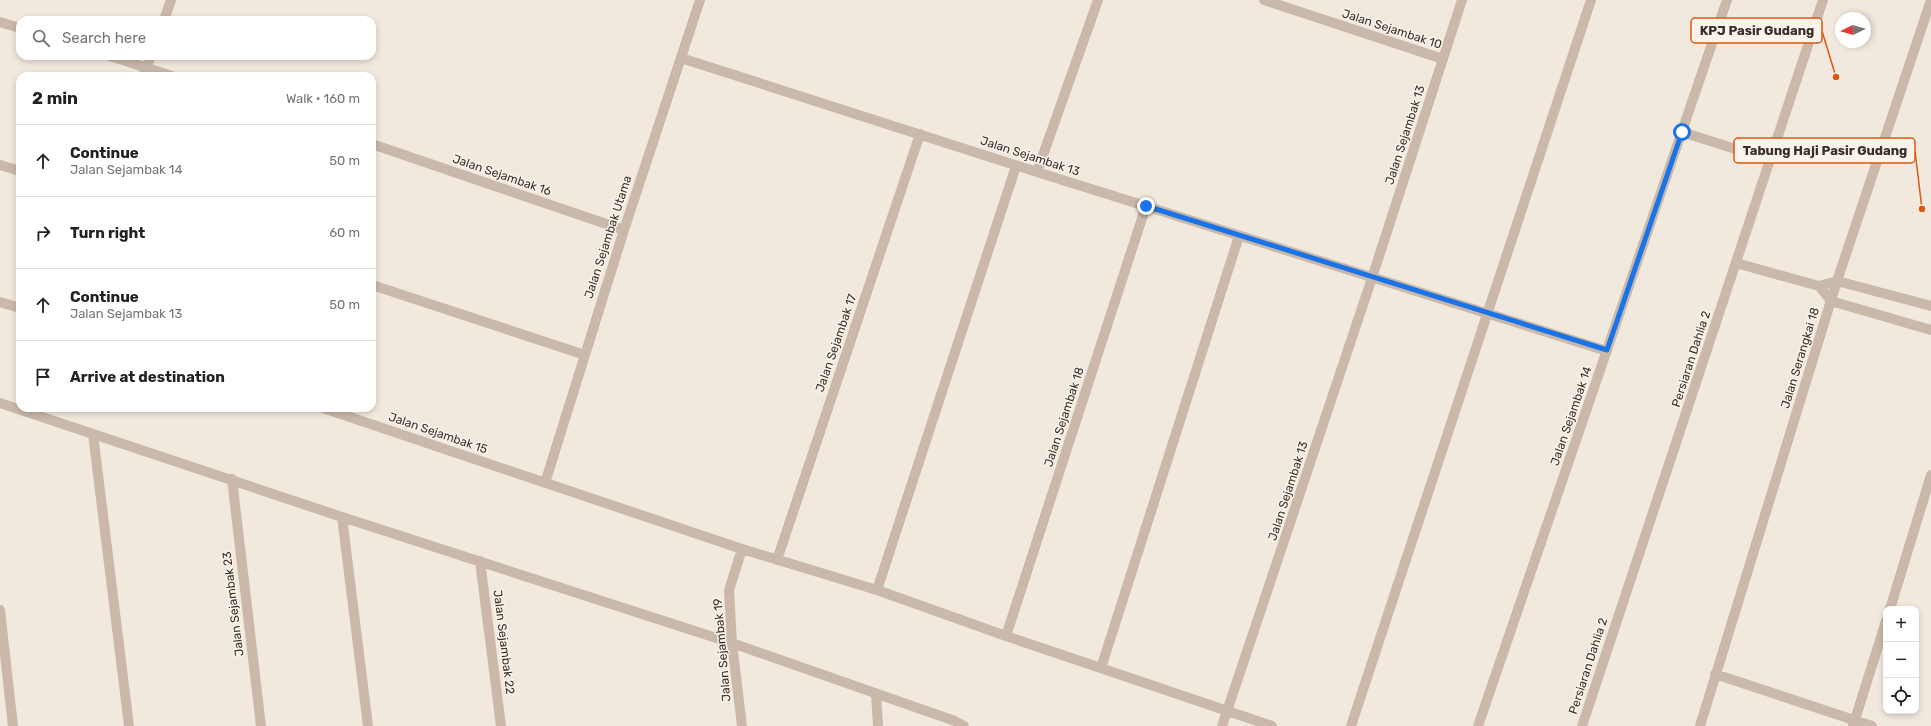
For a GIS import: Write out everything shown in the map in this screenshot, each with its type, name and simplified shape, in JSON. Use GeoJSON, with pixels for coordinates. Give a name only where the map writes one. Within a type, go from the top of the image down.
{"type":"FeatureCollection","features":[{"type":"Feature","properties":{"kind":"street"},"geometry":{"type":"LineString","coordinates":[[165,16],[171,0]]}},
{"type":"Feature","properties":{"kind":"street","name":"Jalan Sejambak Utama"},"geometry":{"type":"LineString","coordinates":[[545,483],[624,230],[700,0]]}},
{"type":"Feature","properties":{"kind":"street"},"geometry":{"type":"LineString","coordinates":[[1037,172],[1098,0]]}},
{"type":"Feature","properties":{"kind":"street","name":"Jalan Sejambak 10"},"geometry":{"type":"LineString","coordinates":[[1264,0],[1443,59]]}},
{"type":"Feature","properties":{"kind":"street","name":"Jalan Sejambak 13"},"geometry":{"type":"LineString","coordinates":[[1222,726],[1228,712],[1372,278],[1462,0]]}},
{"type":"Feature","properties":{"kind":"street"},"geometry":{"type":"LineString","coordinates":[[1351,726],[1591,0]]}},
{"type":"Feature","properties":{"kind":"street","name":"Jalan Sejambak 14"},"geometry":{"type":"LineString","coordinates":[[1478,726],[1727,0]]}},
{"type":"Feature","properties":{"kind":"street","name":"Persiaran Dahlia 2"},"geometry":{"type":"LineString","coordinates":[[1582,726],[1823,0]]}},
{"type":"Feature","properties":{"kind":"street","name":"Jalan Serangkai 18"},"geometry":{"type":"LineString","coordinates":[[1700,726],[1837,281],[1930,0]]}},
{"type":"Feature","properties":{"kind":"street"},"geometry":{"type":"LineString","coordinates":[[0,22],[16,27]]}},
{"type":"Feature","properties":{"kind":"street","name":"Jalan Sejambak 13"},"geometry":{"type":"LineString","coordinates":[[681,58],[1016,166],[1372,278]]}},
{"type":"Feature","properties":{"kind":"street"},"geometry":{"type":"LineString","coordinates":[[119,60],[145,72],[150,60]]}},
{"type":"Feature","properties":{"kind":"street"},"geometry":{"type":"LineString","coordinates":[[1682,132],[1770,160]]}},
{"type":"Feature","properties":{"kind":"street","name":"Jalan Sejambak 17"},"geometry":{"type":"LineString","coordinates":[[777,560],[920,134]]}},
{"type":"Feature","properties":{"kind":"street","name":"Jalan Sejambak 16"},"geometry":{"type":"LineString","coordinates":[[376,145],[624,230]]}},
{"type":"Feature","properties":{"kind":"street"},"geometry":{"type":"LineString","coordinates":[[0,165],[16,170]]}},
{"type":"Feature","properties":{"kind":"street"},"geometry":{"type":"LineString","coordinates":[[877,590],[1016,166]]}},
{"type":"Feature","properties":{"kind":"street","name":"Jalan Sejambak 18"},"geometry":{"type":"LineString","coordinates":[[1006,636],[1146,206]]}},
{"type":"Feature","properties":{"kind":"street"},"geometry":{"type":"LineString","coordinates":[[1101,668],[1239,236]]}},
{"type":"Feature","properties":{"kind":"street"},"geometry":{"type":"LineString","coordinates":[[1736,263],[1819,286],[1837,281],[1931,306]]}},
{"type":"Feature","properties":{"kind":"street"},"geometry":{"type":"LineString","coordinates":[[1372,278],[1607,350]]}},
{"type":"Feature","properties":{"kind":"street"},"geometry":{"type":"LineString","coordinates":[[376,286],[585,355]]}},
{"type":"Feature","properties":{"kind":"street"},"geometry":{"type":"LineString","coordinates":[[1819,286],[1831,301],[1931,330]]}},
{"type":"Feature","properties":{"kind":"street"},"geometry":{"type":"LineString","coordinates":[[0,302],[16,307]]}},
{"type":"Feature","properties":{"kind":"street"},"geometry":{"type":"LineString","coordinates":[[0,403],[16,408]]}},
{"type":"Feature","properties":{"kind":"street"},"geometry":{"type":"LineString","coordinates":[[27,412],[232,479],[342,517],[732,643],[955,721],[964,726]]}},
{"type":"Feature","properties":{"kind":"street","name":"Jalan Sejambak 15"},"geometry":{"type":"LineString","coordinates":[[335,412],[742,549],[877,590],[1006,636],[1272,726]]}},
{"type":"Feature","properties":{"kind":"street"},"geometry":{"type":"LineString","coordinates":[[93,434],[129,726]]}},
{"type":"Feature","properties":{"kind":"street"},"geometry":{"type":"LineString","coordinates":[[1891,606],[1931,475]]}},
{"type":"Feature","properties":{"kind":"street","name":"Jalan Sejambak 23"},"geometry":{"type":"LineString","coordinates":[[232,479],[260,726]]}},
{"type":"Feature","properties":{"kind":"street"},"geometry":{"type":"LineString","coordinates":[[342,517],[368,726]]}},
{"type":"Feature","properties":{"kind":"street","name":"Jalan Sejambak 19"},"geometry":{"type":"LineString","coordinates":[[742,549],[730,590],[732,643],[742,726]]}},
{"type":"Feature","properties":{"kind":"street","name":"Jalan Sejambak 22"},"geometry":{"type":"LineString","coordinates":[[480,561],[501,726]]}},
{"type":"Feature","properties":{"kind":"street"},"geometry":{"type":"LineString","coordinates":[[0,610],[12,726]]}},
{"type":"Feature","properties":{"kind":"street"},"geometry":{"type":"LineString","coordinates":[[1854,723],[1883,631]]}},
{"type":"Feature","properties":{"kind":"street"},"geometry":{"type":"LineString","coordinates":[[1715,674],[1854,723],[1872,726]]}},
{"type":"Feature","properties":{"kind":"street"},"geometry":{"type":"LineString","coordinates":[[876,694],[878,726]]}},
{"type":"Feature","properties":{"kind":"place","name":"KPJ Pasir Gudang"},"geometry":{"type":"Point","coordinates":[1836,77]}},
{"type":"Feature","properties":{"kind":"place","name":"Tabung Haji Pasir Gudang"},"geometry":{"type":"Point","coordinates":[1922,209]}},
{"type":"Feature","properties":{"kind":"route"},"geometry":{"type":"LineString","coordinates":[[1146,206],[1372,278],[1607,350],[1682,132]]}}]}
